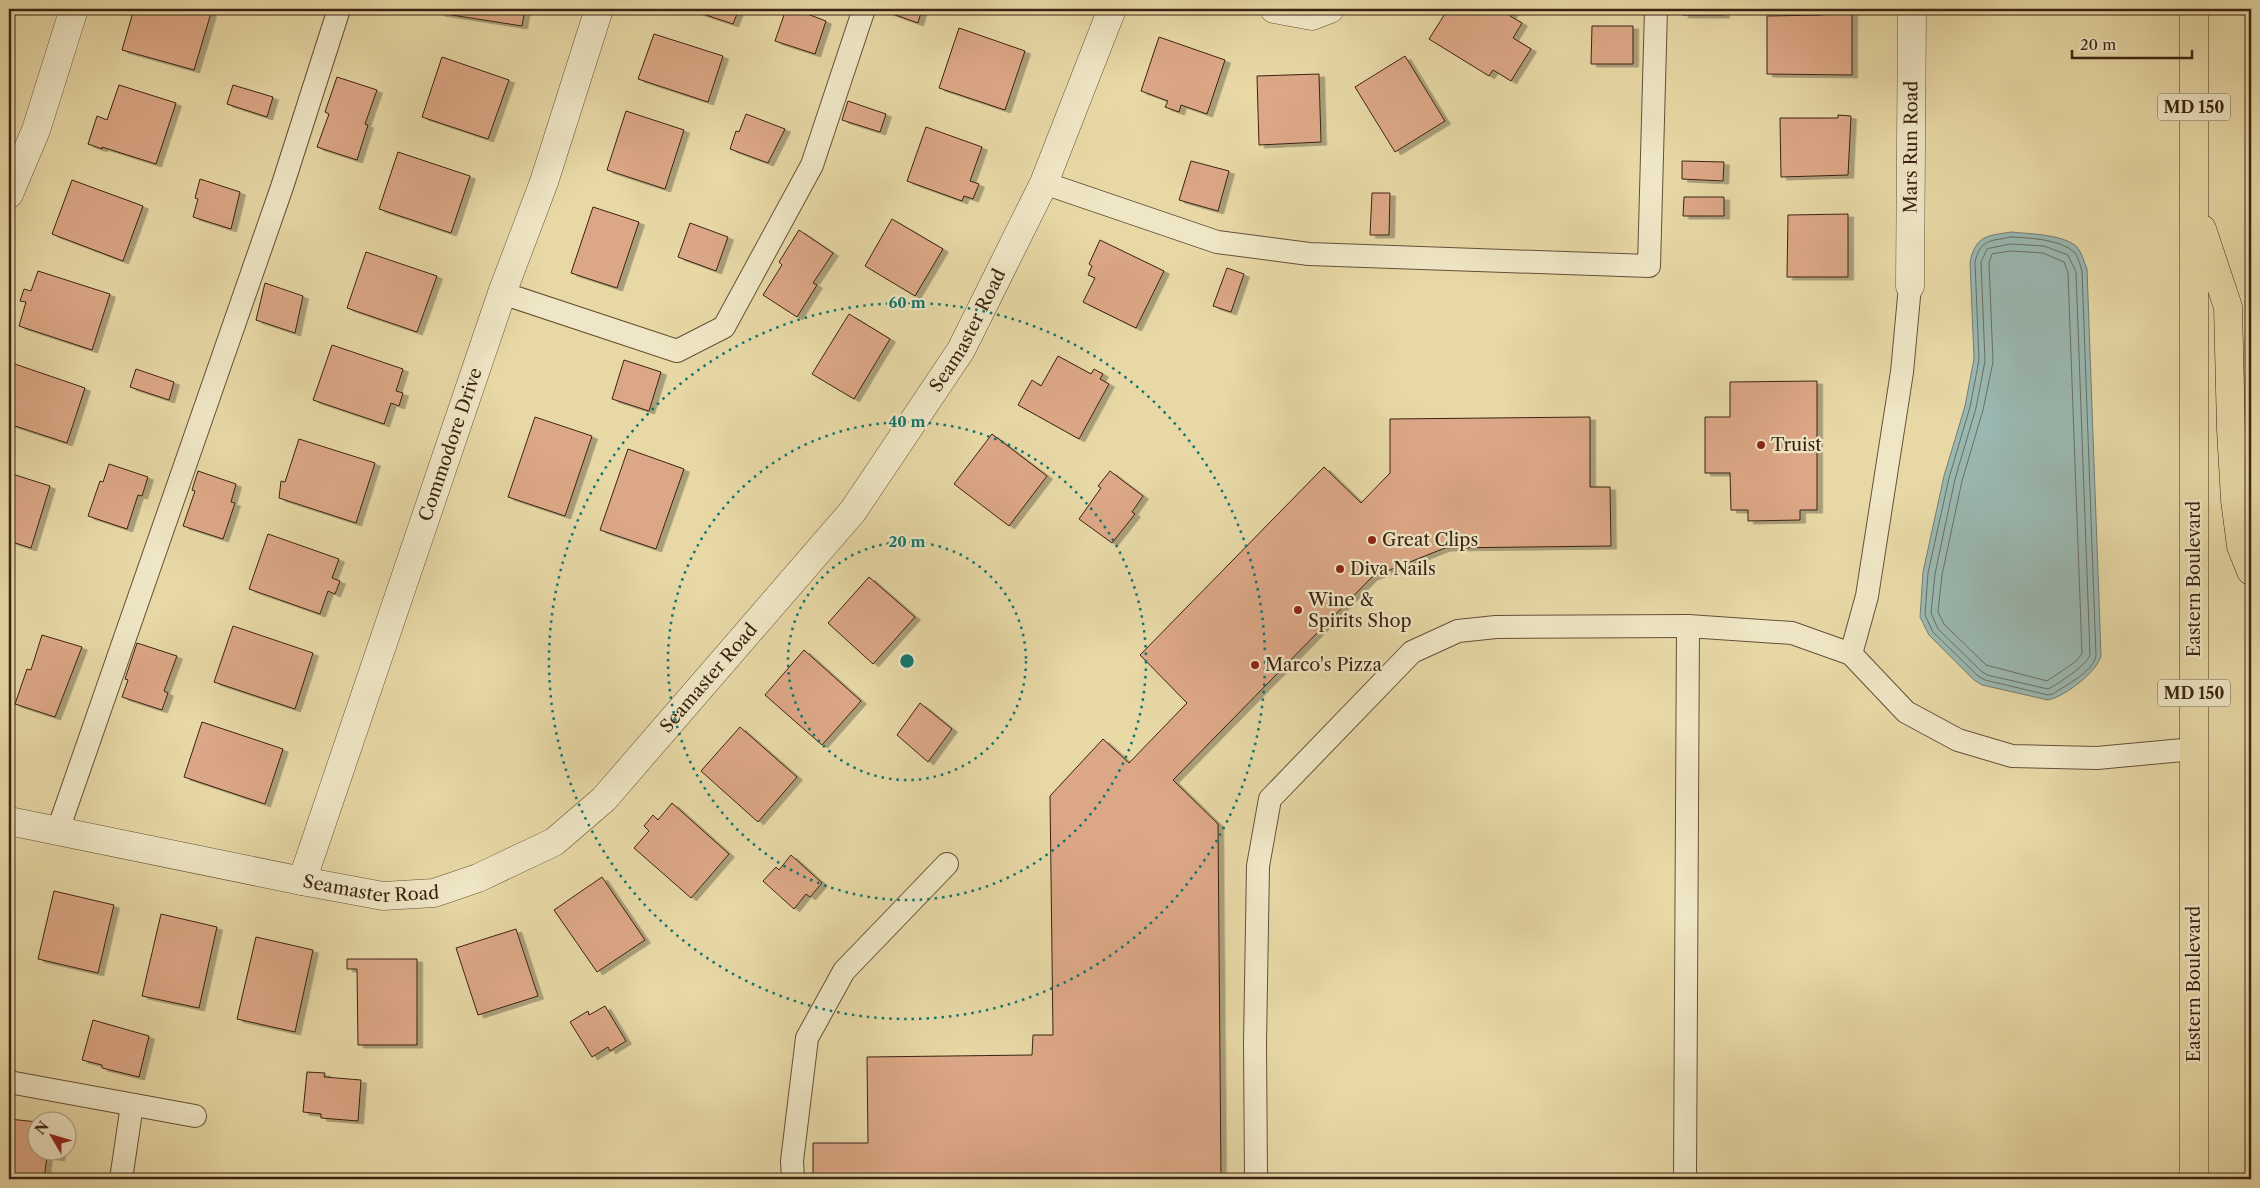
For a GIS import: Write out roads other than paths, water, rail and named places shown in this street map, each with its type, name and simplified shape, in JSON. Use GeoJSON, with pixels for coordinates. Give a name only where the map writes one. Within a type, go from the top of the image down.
{"type":"FeatureCollection","features":[{"type":"Feature","properties":{"kind":"main road","name":"Eastern Boulevard"},"geometry":{"type":"LineString","coordinates":[[2194,9],[2194,1179]]}},
{"type":"Feature","properties":{"kind":"main road"},"geometry":{"type":"LineString","coordinates":[[2195,206],[2228,307],[2235,500],[2240,546],[2251,570]]}},
{"type":"Feature","properties":{"kind":"street"},"geometry":{"type":"LineString","coordinates":[[9,194],[36,130],[74,9]]}},
{"type":"Feature","properties":{"kind":"street","name":"Commodore Drive"},"geometry":{"type":"LineString","coordinates":[[302,881],[502,293],[544,182],[599,9]]}},
{"type":"Feature","properties":{"kind":"street","name":"Seamaster Road"},"geometry":{"type":"LineString","coordinates":[[9,821],[383,896],[434,893],[478,878],[554,842],[604,799],[853,511],[962,350],[1044,183],[1112,9]]}},
{"type":"Feature","properties":{"kind":"street"},"geometry":{"type":"LineString","coordinates":[[1274,9],[1312,16],[1330,9]]}},
{"type":"Feature","properties":{"kind":"street","name":"Mars Run Road"},"geometry":{"type":"LineString","coordinates":[[1910,286],[1912,9]]}},
{"type":"Feature","properties":{"kind":"lane"},"geometry":{"type":"LineString","coordinates":[[58,830],[282,188],[338,9]]}},
{"type":"Feature","properties":{"kind":"lane"},"geometry":{"type":"LineString","coordinates":[[502,293],[677,351],[724,327],[812,165],[864,9]]}},
{"type":"Feature","properties":{"kind":"lane"},"geometry":{"type":"LineString","coordinates":[[1044,183],[1217,242],[1308,254],[1649,266],[1656,9]]}},
{"type":"Feature","properties":{"kind":"lane"},"geometry":{"type":"LineString","coordinates":[[1851,654],[1867,596],[1902,372],[1910,286]]}},
{"type":"Feature","properties":{"kind":"lane"},"geometry":{"type":"LineString","coordinates":[[1256,1179],[1255,1043],[1258,866],[1270,799],[1412,652],[1458,631],[1496,627],[1688,626],[1792,633],[1851,654],[1906,712],[1958,740],[2012,756],[2097,758],[2194,749]]}},
{"type":"Feature","properties":{"kind":"lane"},"geometry":{"type":"LineString","coordinates":[[1686,1179],[1688,626]]}},
{"type":"Feature","properties":{"kind":"lane"},"geometry":{"type":"LineString","coordinates":[[793,1179],[792,1161],[808,1038],[844,972],[947,864]]}},
{"type":"Feature","properties":{"kind":"lane"},"geometry":{"type":"LineString","coordinates":[[9,1082],[195,1116]]}},
{"type":"Feature","properties":{"kind":"lane"},"geometry":{"type":"LineString","coordinates":[[121,1179],[132,1105]]}},
{"type":"Feature","properties":{"kind":"water"},"geometry":{"type":"Polygon","coordinates":[[[2011,232],[2046,235],[2063,239],[2079,249],[2087,269],[2101,656],[2093,669],[2079,683],[2055,698],[2048,700],[1982,685],[1974,680],[1929,635],[1920,617],[1923,572],[1944,476],[1965,406],[1974,359],[1970,262],[1972,253],[1984,238],[2011,232]]]}},
{"type":"Feature","properties":{"kind":"waterway"},"geometry":{"type":"LineString","coordinates":[[2250,9],[2251,21]]}},
{"type":"Feature","properties":{"kind":"place","name":"Truist"},"geometry":{"type":"Point","coordinates":[1761,445]}},
{"type":"Feature","properties":{"kind":"place","name":"Great Clips"},"geometry":{"type":"Point","coordinates":[1372,540]}},
{"type":"Feature","properties":{"kind":"place","name":"Diva Nails"},"geometry":{"type":"Point","coordinates":[1340,569]}},
{"type":"Feature","properties":{"kind":"place","name":"Wine & Spirits Shop"},"geometry":{"type":"Point","coordinates":[1298,610]}},
{"type":"Feature","properties":{"kind":"place","name":"Marco's Pizza"},"geometry":{"type":"Point","coordinates":[1255,665]}}]}
